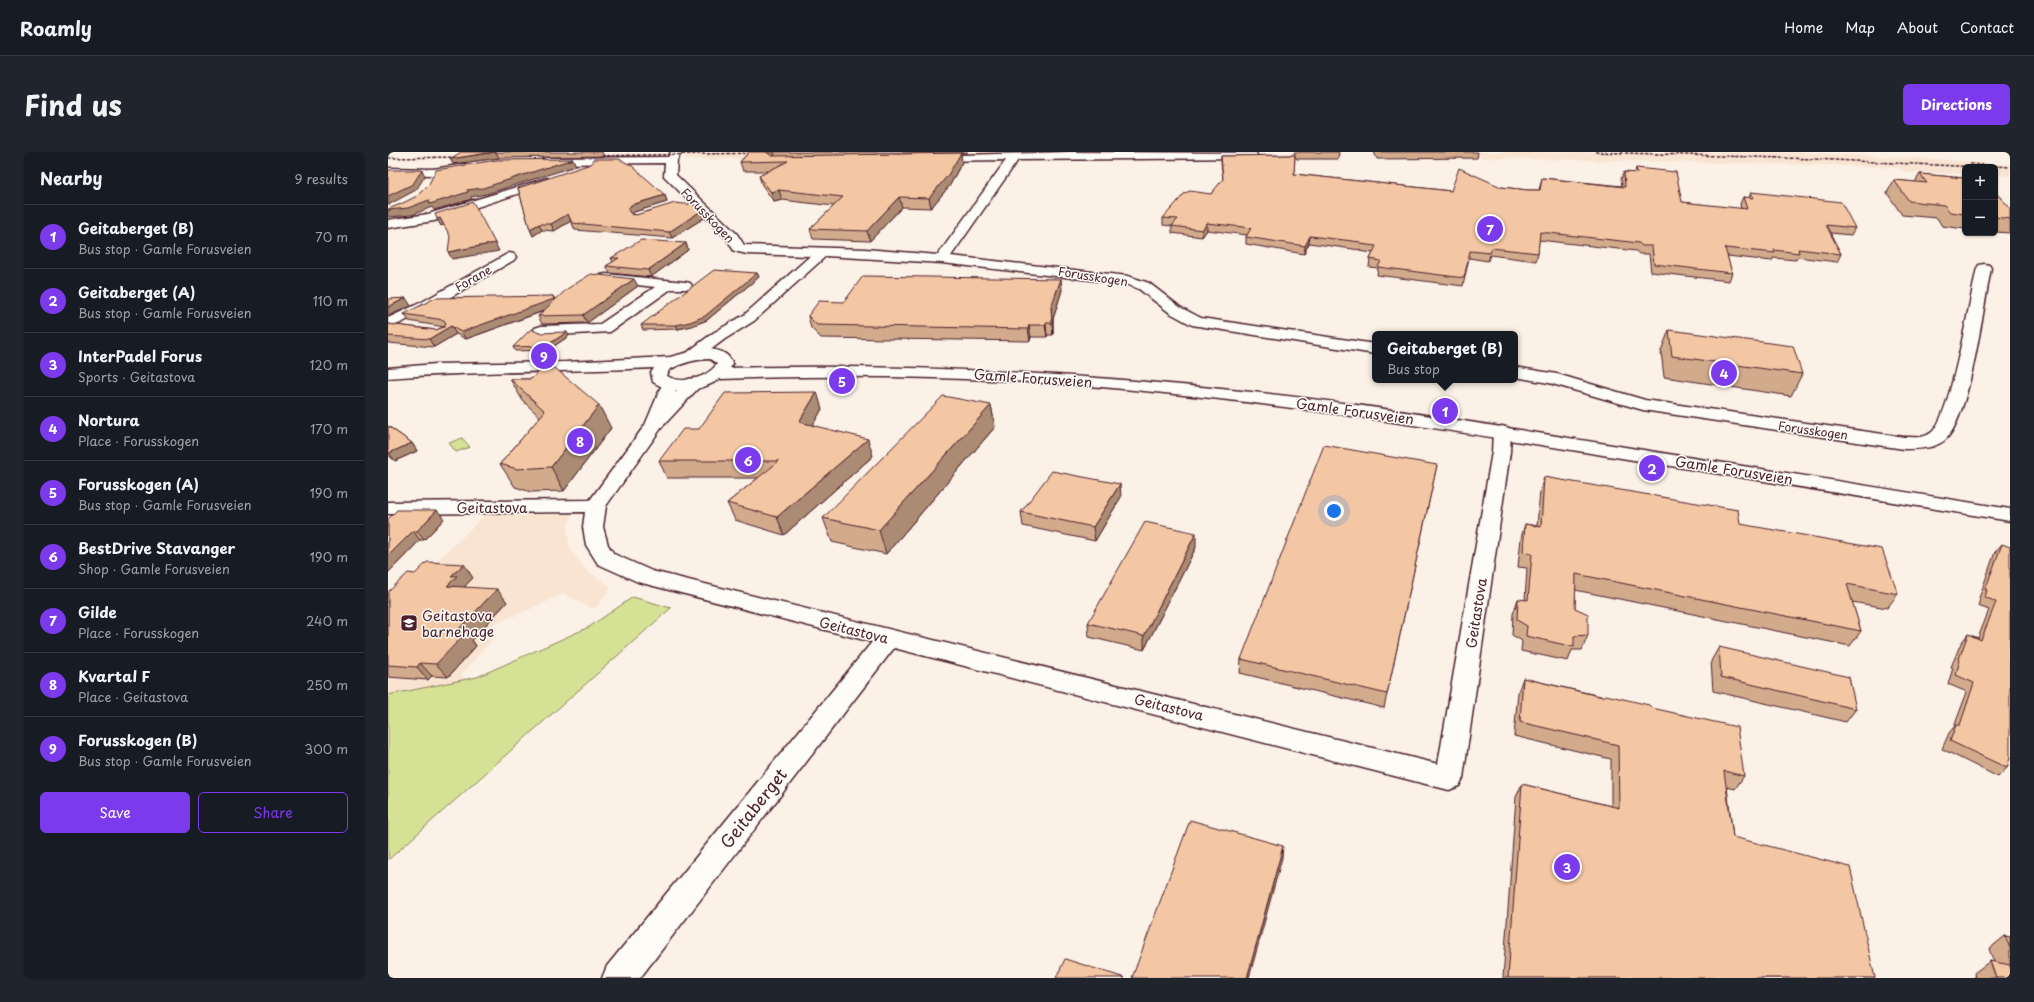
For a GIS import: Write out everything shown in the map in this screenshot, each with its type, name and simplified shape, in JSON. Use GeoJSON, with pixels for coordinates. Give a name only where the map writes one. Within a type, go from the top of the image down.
{"type":"FeatureCollection","features":[{"type":"Feature","properties":{"kind":"street"},"geometry":{"type":"LineString","coordinates":[[922,158],[1013,158],[1083,155],[1252,155]]}},
{"type":"Feature","properties":{"kind":"street"},"geometry":{"type":"LineString","coordinates":[[534,162],[609,160],[674,156]]}},
{"type":"Feature","properties":{"kind":"street","name":"Forusskogen"},"geometry":{"type":"LineString","coordinates":[[674,156],[670,176],[732,237],[739,248],[747,250],[866,253],[942,258],[1128,280],[1144,286],[1188,319],[1197,322],[1372,349]]}},
{"type":"Feature","properties":{"kind":"street"},"geometry":{"type":"LineString","coordinates":[[942,258],[995,186],[1013,158]]}},
{"type":"Feature","properties":{"kind":"street"},"geometry":{"type":"LineString","coordinates":[[388,224],[430,218],[609,160]]}},
{"type":"Feature","properties":{"kind":"street"},"geometry":{"type":"LineString","coordinates":[[388,171],[433,172],[475,165]]}},
{"type":"Feature","properties":{"kind":"street"},"geometry":{"type":"LineString","coordinates":[[430,184],[433,172]]}},
{"type":"Feature","properties":{"kind":"street"},"geometry":{"type":"LineString","coordinates":[[679,204],[694,200]]}},
{"type":"Feature","properties":{"kind":"street"},"geometry":{"type":"LineString","coordinates":[[388,373],[436,369],[566,367],[672,362],[695,354],[719,336],[749,318],[821,253]]}},
{"type":"Feature","properties":{"kind":"street","name":"Forane"},"geometry":{"type":"LineString","coordinates":[[388,325],[438,299],[502,257]]}},
{"type":"Feature","properties":{"kind":"street","name":"Forusskogen"},"geometry":{"type":"LineString","coordinates":[[1518,372],[1551,378],[1643,405],[1904,443],[1933,441],[1943,433],[1957,398],[1984,268]]}},
{"type":"Feature","properties":{"kind":"street"},"geometry":{"type":"LineString","coordinates":[[599,277],[685,286]]}},
{"type":"Feature","properties":{"kind":"street"},"geometry":{"type":"LineString","coordinates":[[541,331],[604,329],[669,284]]}},
{"type":"Feature","properties":{"kind":"street","name":"Forane"},"geometry":{"type":"LineString","coordinates":[[438,299],[464,299]]}},
{"type":"Feature","properties":{"kind":"street"},"geometry":{"type":"LineString","coordinates":[[566,367],[665,381],[694,383],[720,364],[749,318]]}},
{"type":"Feature","properties":{"kind":"street","name":"Forane"},"geometry":{"type":"LineString","coordinates":[[388,325],[414,328]]}},
{"type":"Feature","properties":{"kind":"street"},"geometry":{"type":"LineString","coordinates":[[695,354],[713,354],[720,364]]}},
{"type":"Feature","properties":{"kind":"street","name":"Geitastova"},"geometry":{"type":"LineString","coordinates":[[654,426],[665,381],[659,373],[672,362]]}},
{"type":"Feature","properties":{"kind":"street","name":"Gamle Forusveien"},"geometry":{"type":"LineString","coordinates":[[720,364],[803,371],[994,375],[1161,388],[1316,405],[1502,432],[2010,515]]}},
{"type":"Feature","properties":{"kind":"street"},"geometry":{"type":"LineString","coordinates":[[388,381],[436,369]]}},
{"type":"Feature","properties":{"kind":"street","name":"Geitastova"},"geometry":{"type":"LineString","coordinates":[[694,383],[654,426],[596,506],[593,527],[597,545],[606,559],[621,567],[646,577],[888,639],[1002,666],[1449,778],[1501,452],[1502,432]]}},
{"type":"Feature","properties":{"kind":"street","name":"Geitastova"},"geometry":{"type":"LineString","coordinates":[[388,508],[596,506]]}},
{"type":"Feature","properties":{"kind":"street","name":"Geitaberget"},"geometry":{"type":"LineString","coordinates":[[619,978],[888,639]]}},
{"type":"Feature","properties":{"kind":"shaded area"},"geometry":{"type":"Polygon","coordinates":[[[690,152],[1022,152],[1000,155],[687,160],[685,157],[690,152]]]}},
{"type":"Feature","properties":{"kind":"shaded area"},"geometry":{"type":"Polygon","coordinates":[[[1472,152],[1796,152],[1937,159],[1998,164],[1962,164],[1962,174],[1904,172],[1899,168],[1828,165],[1477,158],[1472,152]]]}},
{"type":"Feature","properties":{"kind":"shaded area"},"geometry":{"type":"Polygon","coordinates":[[[1998,164],[2010,165],[2010,176],[1998,175],[1998,164]]]}},
{"type":"Feature","properties":{"kind":"shaded area"},"geometry":{"type":"Polygon","coordinates":[[[572,514],[567,529],[570,549],[587,571],[611,587],[597,607],[590,608],[564,594],[491,626],[495,636],[461,675],[469,682],[388,708],[388,608],[485,515],[572,514]]]}},
{"type":"Feature","properties":{"kind":"green space"},"geometry":{"type":"Polygon","coordinates":[[[462,438],[470,447],[456,452],[449,443],[462,438]]]}},
{"type":"Feature","properties":{"kind":"green space"},"geometry":{"type":"Polygon","coordinates":[[[633,597],[671,608],[388,860],[388,695],[477,677],[589,627],[633,597]]]}},
{"type":"Feature","properties":{"kind":"building"},"geometry":{"type":"Polygon","coordinates":[[[461,152],[495,152],[450,159],[461,152]]]}},
{"type":"Feature","properties":{"kind":"building"},"geometry":{"type":"Polygon","coordinates":[[[749,152],[766,152],[772,156],[961,153],[948,175],[929,198],[899,197],[867,231],[810,229],[843,197],[779,190],[771,192],[759,176],[788,161],[740,162],[749,152]]]}},
{"type":"Feature","properties":{"kind":"building"},"geometry":{"type":"Polygon","coordinates":[[[1295,155],[1294,174],[1451,191],[1459,168],[1501,187],[1528,190],[1540,190],[1542,178],[1625,187],[1624,172],[1637,173],[1636,168],[1676,172],[1682,202],[1747,209],[1743,197],[1753,198],[1751,192],[1841,202],[1855,228],[1826,225],[1841,254],[1798,249],[1799,253],[1774,250],[1775,253],[1725,248],[1732,273],[1654,264],[1652,246],[1642,246],[1639,243],[1540,232],[1538,253],[1492,248],[1490,253],[1470,251],[1464,278],[1378,267],[1381,261],[1370,259],[1376,246],[1360,244],[1361,242],[1310,236],[1305,246],[1246,237],[1251,228],[1207,223],[1202,230],[1172,226],[1178,219],[1163,218],[1185,193],[1190,191],[1211,194],[1223,179],[1221,156],[1295,155]]]}},
{"type":"Feature","properties":{"kind":"building"},"geometry":{"type":"Polygon","coordinates":[[[573,159],[483,188],[467,190],[468,192],[430,204],[429,200],[408,208],[388,210],[417,196],[429,184],[436,170],[496,160],[573,159]]]}},
{"type":"Feature","properties":{"kind":"building"},"geometry":{"type":"Polygon","coordinates":[[[593,159],[619,159],[631,165],[665,195],[631,205],[628,210],[631,214],[636,215],[675,203],[695,205],[701,211],[669,232],[572,223],[568,214],[551,224],[539,224],[530,229],[518,188],[591,164],[593,159]]]}},
{"type":"Feature","properties":{"kind":"building"},"geometry":{"type":"Polygon","coordinates":[[[388,170],[422,170],[413,184],[388,196],[388,170]]]}},
{"type":"Feature","properties":{"kind":"building"},"geometry":{"type":"Polygon","coordinates":[[[1920,174],[1962,178],[1962,214],[1950,212],[1944,205],[1909,201],[1894,180],[1927,183],[1920,174]]]}},
{"type":"Feature","properties":{"kind":"building"},"geometry":{"type":"Polygon","coordinates":[[[1998,195],[2010,208],[2010,219],[1998,217],[1998,195]]]}},
{"type":"Feature","properties":{"kind":"building"},"geometry":{"type":"Polygon","coordinates":[[[473,202],[495,243],[448,252],[450,236],[440,218],[437,219],[435,214],[473,202]]]}},
{"type":"Feature","properties":{"kind":"building"},"geometry":{"type":"Polygon","coordinates":[[[641,240],[686,243],[648,270],[606,266],[619,258],[611,258],[641,240]]]}},
{"type":"Feature","properties":{"kind":"building"},"geometry":{"type":"Polygon","coordinates":[[[714,270],[757,273],[705,316],[690,322],[676,325],[641,325],[714,270]]]}},
{"type":"Feature","properties":{"kind":"building"},"geometry":{"type":"Polygon","coordinates":[[[591,274],[634,279],[583,315],[538,316],[567,289],[591,274]]]}},
{"type":"Feature","properties":{"kind":"building"},"geometry":{"type":"Polygon","coordinates":[[[863,276],[1061,279],[1051,307],[1052,323],[1046,323],[1045,325],[1029,325],[1028,329],[817,325],[808,316],[819,301],[844,302],[863,276]]]}},
{"type":"Feature","properties":{"kind":"building"},"geometry":{"type":"Polygon","coordinates":[[[553,296],[554,299],[461,332],[451,326],[429,339],[388,336],[388,324],[436,330],[444,327],[446,323],[444,320],[404,314],[435,298],[553,296]]]}},
{"type":"Feature","properties":{"kind":"building"},"geometry":{"type":"Polygon","coordinates":[[[406,298],[388,307],[388,299],[406,298]]]}},
{"type":"Feature","properties":{"kind":"building"},"geometry":{"type":"Polygon","coordinates":[[[531,329],[539,333],[567,332],[546,346],[513,347],[531,329]]]}},
{"type":"Feature","properties":{"kind":"building"},"geometry":{"type":"Polygon","coordinates":[[[1669,330],[1793,346],[1802,374],[1672,356],[1669,330]]]}},
{"type":"Feature","properties":{"kind":"building"},"geometry":{"type":"Polygon","coordinates":[[[545,366],[549,370],[555,368],[599,405],[551,467],[517,469],[500,464],[545,411],[510,379],[531,379],[545,366]]]}},
{"type":"Feature","properties":{"kind":"building"},"geometry":{"type":"Polygon","coordinates":[[[817,392],[799,422],[868,439],[777,517],[727,503],[779,461],[659,461],[683,429],[699,429],[725,393],[817,392]]]}},
{"type":"Feature","properties":{"kind":"building"},"geometry":{"type":"Polygon","coordinates":[[[943,396],[991,405],[879,530],[823,518],[943,396]]]}},
{"type":"Feature","properties":{"kind":"building"},"geometry":{"type":"Polygon","coordinates":[[[388,426],[412,443],[389,453],[388,426]]]}},
{"type":"Feature","properties":{"kind":"building"},"geometry":{"type":"Polygon","coordinates":[[[1324,445],[1437,465],[1387,694],[1241,659],[1324,445]]]}},
{"type":"Feature","properties":{"kind":"building"},"geometry":{"type":"Polygon","coordinates":[[[1052,471],[1120,484],[1093,527],[1021,512],[1052,471]]]}},
{"type":"Feature","properties":{"kind":"building"},"geometry":{"type":"Polygon","coordinates":[[[1544,477],[1738,510],[1740,524],[1882,549],[1898,594],[1847,584],[1861,631],[1576,574],[1575,608],[1588,614],[1588,635],[1574,636],[1574,647],[1526,636],[1527,626],[1517,620],[1518,599],[1528,600],[1532,554],[1523,552],[1525,524],[1541,527],[1544,477]]]}},
{"type":"Feature","properties":{"kind":"building"},"geometry":{"type":"Polygon","coordinates":[[[397,510],[437,510],[417,531],[413,531],[388,556],[388,519],[397,510]]]}},
{"type":"Feature","properties":{"kind":"building"},"geometry":{"type":"Polygon","coordinates":[[[1145,522],[1196,533],[1144,636],[1088,623],[1145,522]]]}},
{"type":"Feature","properties":{"kind":"building"},"geometry":{"type":"Polygon","coordinates":[[[2002,544],[2010,547],[2010,758],[2007,768],[1950,741],[1956,725],[1960,725],[1974,683],[1956,675],[1959,659],[1968,634],[1981,640],[1996,602],[1985,597],[1987,590],[1985,590],[2002,544]]]}},
{"type":"Feature","properties":{"kind":"building"},"geometry":{"type":"Polygon","coordinates":[[[427,562],[464,564],[451,576],[457,576],[447,586],[497,589],[456,632],[466,633],[436,664],[420,663],[417,667],[388,665],[388,592],[408,573],[415,574],[427,562]]]}},
{"type":"Feature","properties":{"kind":"building"},"geometry":{"type":"Polygon","coordinates":[[[1719,647],[1849,677],[1856,709],[1721,677],[1719,647]]]}},
{"type":"Feature","properties":{"kind":"building"},"geometry":{"type":"Polygon","coordinates":[[[1523,678],[1603,697],[1606,695],[1649,705],[1652,708],[1737,727],[1744,776],[1724,771],[1733,837],[1850,867],[1875,978],[1508,978],[1522,784],[1619,808],[1618,745],[1520,722],[1523,678]]]}},
{"type":"Feature","properties":{"kind":"building"},"geometry":{"type":"Polygon","coordinates":[[[1190,820],[1283,846],[1247,978],[1132,978],[1190,820]]]}},
{"type":"Feature","properties":{"kind":"building"},"geometry":{"type":"Polygon","coordinates":[[[2005,936],[2010,937],[2010,948],[2005,936]]]}},
{"type":"Feature","properties":{"kind":"building"},"geometry":{"type":"Polygon","coordinates":[[[1065,959],[1125,978],[1056,978],[1065,959]]]}},
{"type":"Feature","properties":{"kind":"building"},"geometry":{"type":"Polygon","coordinates":[[[1990,961],[2010,965],[2010,978],[1996,978],[1990,961]]]}},
{"type":"Feature","properties":{"kind":"railway"},"geometry":{"type":"LineString","coordinates":[[1595,152],[1815,159],[1962,166]]}},
{"type":"Feature","properties":{"kind":"railway"},"geometry":{"type":"LineString","coordinates":[[592,156],[758,153]]}},
{"type":"Feature","properties":{"kind":"railway"},"geometry":{"type":"LineString","coordinates":[[388,158],[462,157]]}},
{"type":"Feature","properties":{"kind":"railway"},"geometry":{"type":"LineString","coordinates":[[1998,166],[2010,167]]}},
{"type":"Feature","properties":{"kind":"place","name":"Gilde"},"geometry":{"type":"Point","coordinates":[1490,229]}},
{"type":"Feature","properties":{"kind":"place","name":"Forusskogen (B)"},"geometry":{"type":"Point","coordinates":[544,356]}},
{"type":"Feature","properties":{"kind":"place","name":"Nortura"},"geometry":{"type":"Point","coordinates":[1724,373]}},
{"type":"Feature","properties":{"kind":"place","name":"Forusskogen (A)"},"geometry":{"type":"Point","coordinates":[842,381]}},
{"type":"Feature","properties":{"kind":"place","name":"Geitaberget (B)"},"geometry":{"type":"Point","coordinates":[1445,411]}},
{"type":"Feature","properties":{"kind":"place","name":"Kvartal F"},"geometry":{"type":"Point","coordinates":[580,441]}},
{"type":"Feature","properties":{"kind":"place","name":"BestDrive Stavanger"},"geometry":{"type":"Point","coordinates":[748,460]}},
{"type":"Feature","properties":{"kind":"place","name":"Geitaberget (A)"},"geometry":{"type":"Point","coordinates":[1652,468]}},
{"type":"Feature","properties":{"kind":"place","name":"Geitastova barnehage"},"geometry":{"type":"Point","coordinates":[409,623]}},
{"type":"Feature","properties":{"kind":"place","name":"InterPadel Forus"},"geometry":{"type":"Point","coordinates":[1567,867]}}]}
